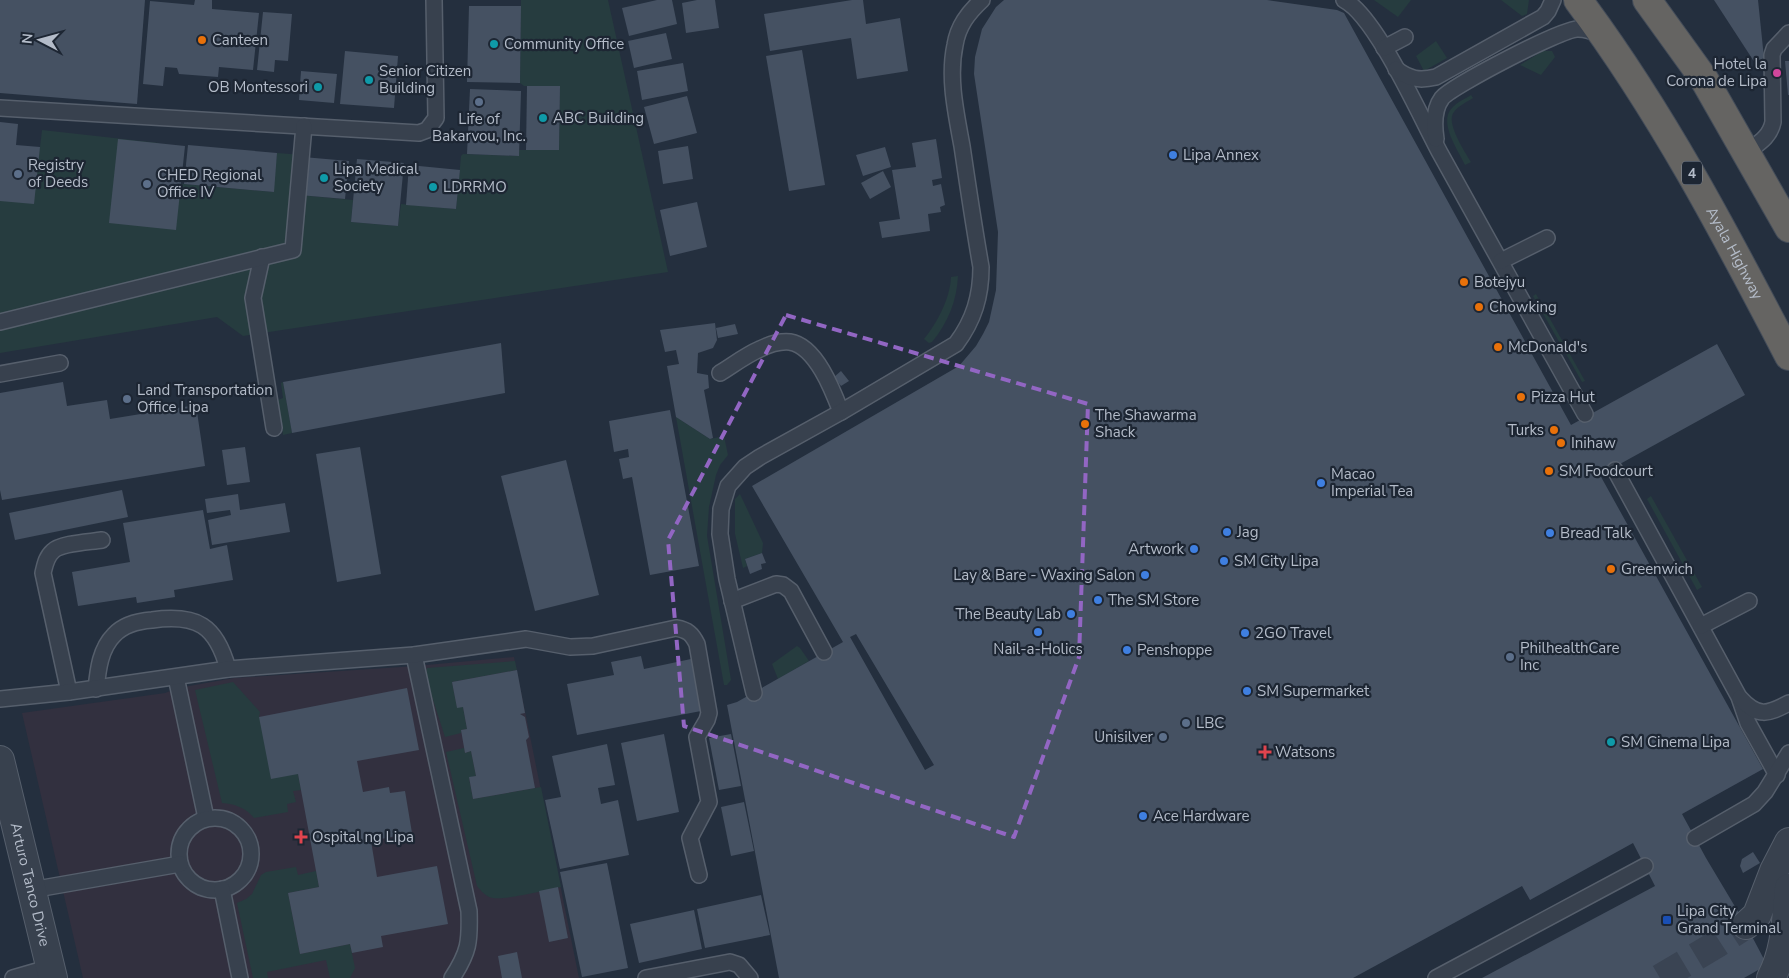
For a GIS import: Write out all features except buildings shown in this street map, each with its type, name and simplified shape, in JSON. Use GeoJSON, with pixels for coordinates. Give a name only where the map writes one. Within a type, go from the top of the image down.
{"type":"FeatureCollection","features":[{"type":"Feature","properties":{"kind":"highway","name":"Ayala Highway"},"geometry":{"type":"LineString","coordinates":[[1578,0],[1606,37],[1677,147],[1709,203],[1789,356]]}},
{"type":"Feature","properties":{"kind":"highway"},"geometry":{"type":"LineString","coordinates":[[1647,0],[1704,79],[1789,228]]}},
{"type":"Feature","properties":{"kind":"street","name":"Arturo Tanco Drive"},"geometry":{"type":"LineString","coordinates":[[0,760],[52,972]]}},
{"type":"Feature","properties":{"kind":"street"},"geometry":{"type":"LineString","coordinates":[[1746,925],[1757,915],[1781,856],[1789,842]]}},
{"type":"Feature","properties":{"kind":"street"},"geometry":{"type":"LineString","coordinates":[[1771,978],[1779,960],[1784,939],[1789,888]]}},
{"type":"Feature","properties":{"kind":"lane"},"geometry":{"type":"LineString","coordinates":[[0,108],[419,133],[427,130],[436,118],[434,0]]}},
{"type":"Feature","properties":{"kind":"lane"},"geometry":{"type":"LineString","coordinates":[[754,693],[732,601],[720,534],[721,509],[728,486],[746,467],[760,457],[956,344],[973,317],[980,291],[981,267],[958,122],[952,64],[955,43],[962,23],[970,11],[982,0]]}},
{"type":"Feature","properties":{"kind":"lane"},"geometry":{"type":"LineString","coordinates":[[1344,0],[1351,3],[1368,22],[1384,48],[1585,414]]}},
{"type":"Feature","properties":{"kind":"lane"},"geometry":{"type":"LineString","coordinates":[[1396,69],[1415,80],[1426,80],[1436,77],[1543,17],[1553,0]]}},
{"type":"Feature","properties":{"kind":"lane"},"geometry":{"type":"LineString","coordinates":[[1440,152],[1434,126],[1435,116],[1442,98],[1449,93],[1478,75],[1555,35],[1578,28],[1593,31],[1606,37]]}},
{"type":"Feature","properties":{"kind":"lane"},"geometry":{"type":"LineString","coordinates":[[1746,152],[1766,138],[1771,132],[1773,122],[1772,55],[1774,49],[1789,33]]}},
{"type":"Feature","properties":{"kind":"lane"},"geometry":{"type":"LineString","coordinates":[[1384,48],[1405,37]]}},
{"type":"Feature","properties":{"kind":"lane"},"geometry":{"type":"LineString","coordinates":[[0,322],[293,250],[304,126]]}},
{"type":"Feature","properties":{"kind":"lane"},"geometry":{"type":"LineString","coordinates":[[1501,261],[1547,238]]}},
{"type":"Feature","properties":{"kind":"lane"},"geometry":{"type":"LineString","coordinates":[[262,257],[253,298],[274,428]]}},
{"type":"Feature","properties":{"kind":"lane"},"geometry":{"type":"LineString","coordinates":[[720,373],[759,349],[776,343],[789,342],[797,344],[808,353],[824,373],[841,412]]}},
{"type":"Feature","properties":{"kind":"lane"},"geometry":{"type":"LineString","coordinates":[[0,374],[60,363]]}},
{"type":"Feature","properties":{"kind":"lane"},"geometry":{"type":"LineString","coordinates":[[1616,470],[1740,697],[1748,723],[1776,775]]}},
{"type":"Feature","properties":{"kind":"lane"},"geometry":{"type":"LineString","coordinates":[[69,692],[43,573],[46,559],[54,550],[62,546],[102,540]]}},
{"type":"Feature","properties":{"kind":"lane"},"geometry":{"type":"LineString","coordinates":[[732,601],[770,586],[783,585],[791,590],[824,652]]}},
{"type":"Feature","properties":{"kind":"lane"},"geometry":{"type":"LineString","coordinates":[[1701,626],[1749,601]]}},
{"type":"Feature","properties":{"kind":"lane"},"geometry":{"type":"LineString","coordinates":[[96,688],[98,668],[104,648],[114,634],[125,627],[141,621],[185,618],[197,622],[213,634],[224,653],[228,669]]}},
{"type":"Feature","properties":{"kind":"lane"},"geometry":{"type":"LineString","coordinates":[[0,698],[69,692],[228,669],[414,656],[526,639],[570,647],[593,646],[676,628],[685,630],[692,635],[697,644],[709,714],[698,737],[709,802],[690,838],[699,875]]}},
{"type":"Feature","properties":{"kind":"lane"},"geometry":{"type":"LineString","coordinates":[[414,656],[469,911],[470,936],[463,962],[452,978]]}},
{"type":"Feature","properties":{"kind":"lane"},"geometry":{"type":"LineString","coordinates":[[176,677],[206,818]]}},
{"type":"Feature","properties":{"kind":"lane"},"geometry":{"type":"LineString","coordinates":[[1740,697],[1750,708],[1762,713],[1778,709],[1789,703]]}},
{"type":"Feature","properties":{"kind":"lane"},"geometry":{"type":"LineString","coordinates":[[1695,838],[1754,804],[1765,792],[1789,753]]}},
{"type":"Feature","properties":{"kind":"lane"},"geometry":{"type":"LineString","coordinates":[[206,818],[227,819],[244,832],[250,845],[251,857],[247,871],[233,887],[213,891],[193,884],[180,868],[179,847],[188,829],[206,818]]}},
{"type":"Feature","properties":{"kind":"lane"},"geometry":{"type":"LineString","coordinates":[[31,890],[180,864]]}},
{"type":"Feature","properties":{"kind":"lane"},"geometry":{"type":"LineString","coordinates":[[1436,978],[1645,866]]}},
{"type":"Feature","properties":{"kind":"lane"},"geometry":{"type":"LineString","coordinates":[[222,889],[240,978]]}},
{"type":"Feature","properties":{"kind":"lane"},"geometry":{"type":"LineString","coordinates":[[646,978],[730,962],[739,965],[750,978]]}},
{"type":"Feature","properties":{"kind":"lane"},"geometry":{"type":"LineString","coordinates":[[12,978],[52,972]]}},
{"type":"Feature","properties":{"kind":"highlighted area"},"geometry":{"type":"Polygon","coordinates":[[[786,315],[1088,404],[1079,657],[1014,837],[684,726],[668,540],[786,315]]]}},
{"type":"Feature","properties":{"kind":"shaded area","name":"Ospital ng Lipa"},"geometry":{"type":"Polygon","coordinates":[[[514,657],[579,978],[83,978],[22,713],[165,693],[178,688],[234,678],[416,666],[514,657]]]}},
{"type":"Feature","properties":{"kind":"green space"},"geometry":{"type":"Polygon","coordinates":[[[521,0],[608,0],[668,272],[243,336],[217,317],[0,353],[0,201],[40,147],[42,130],[159,143],[173,183],[273,192],[277,153],[303,155],[299,195],[353,200],[351,222],[398,226],[401,204],[456,209],[461,156],[463,154],[518,156],[519,150],[559,150],[560,86],[524,86],[520,83],[521,0]]]}},
{"type":"Feature","properties":{"kind":"green space"},"geometry":{"type":"Polygon","coordinates":[[[1374,0],[1411,0],[1398,17],[1374,0]]]}},
{"type":"Feature","properties":{"kind":"green space"},"geometry":{"type":"Polygon","coordinates":[[[1501,0],[1529,0],[1527,14],[1522,16],[1501,0]]]}},
{"type":"Feature","properties":{"kind":"green space"},"geometry":{"type":"Polygon","coordinates":[[[1436,41],[1447,58],[1424,71],[1416,56],[1436,41]]]}},
{"type":"Feature","properties":{"kind":"green space"},"geometry":{"type":"Polygon","coordinates":[[[1543,51],[1552,51],[1555,57],[1541,75],[1520,65],[1543,51]]]}},
{"type":"Feature","properties":{"kind":"green space"},"geometry":{"type":"Polygon","coordinates":[[[1471,95],[1473,98],[1458,108],[1452,117],[1454,130],[1471,162],[1465,165],[1454,144],[1447,121],[1448,114],[1452,108],[1471,95]]]}},
{"type":"Feature","properties":{"kind":"green space"},"geometry":{"type":"Polygon","coordinates":[[[958,276],[956,294],[951,311],[938,335],[929,343],[924,339],[934,326],[942,310],[948,294],[951,277],[958,276]]]}},
{"type":"Feature","properties":{"kind":"green space"},"geometry":{"type":"Polygon","coordinates":[[[1536,294],[1585,381],[1582,382],[1533,296],[1536,294]]]}},
{"type":"Feature","properties":{"kind":"green space"},"geometry":{"type":"Polygon","coordinates":[[[283,382],[292,433],[283,435],[278,400],[283,398],[281,383],[283,382]]]}},
{"type":"Feature","properties":{"kind":"green space"},"geometry":{"type":"Polygon","coordinates":[[[676,417],[710,439],[724,436],[728,455],[720,465],[716,475],[709,507],[707,536],[731,680],[727,685],[724,685],[676,417]]]}},
{"type":"Feature","properties":{"kind":"green space"},"geometry":{"type":"Polygon","coordinates":[[[740,494],[763,543],[762,553],[745,559],[747,566],[743,568],[735,534],[735,499],[740,494]]]}},
{"type":"Feature","properties":{"kind":"green space"},"geometry":{"type":"Polygon","coordinates":[[[1651,496],[1702,587],[1697,590],[1647,499],[1651,496]]]}},
{"type":"Feature","properties":{"kind":"green space"},"geometry":{"type":"Polygon","coordinates":[[[797,646],[809,661],[778,679],[772,664],[797,646]]]}},
{"type":"Feature","properties":{"kind":"green space"},"geometry":{"type":"Polygon","coordinates":[[[515,661],[517,670],[452,682],[457,707],[463,707],[467,729],[461,730],[461,733],[445,737],[426,678],[427,668],[515,661]]]}},
{"type":"Feature","properties":{"kind":"green space"},"geometry":{"type":"Polygon","coordinates":[[[233,682],[260,712],[259,717],[298,774],[301,790],[293,791],[296,802],[287,804],[288,812],[254,818],[240,807],[222,803],[195,690],[233,682]]]}},
{"type":"Feature","properties":{"kind":"green space"},"geometry":{"type":"Polygon","coordinates":[[[464,748],[465,753],[471,751],[476,776],[469,778],[473,799],[541,787],[561,887],[516,896],[493,898],[482,892],[477,886],[446,752],[464,748]]]}},
{"type":"Feature","properties":{"kind":"green space"},"geometry":{"type":"Polygon","coordinates":[[[296,867],[298,875],[316,871],[319,887],[288,893],[300,954],[350,944],[355,968],[350,978],[330,978],[326,960],[267,972],[268,978],[253,978],[237,903],[252,894],[261,875],[266,872],[296,867]]]}},
{"type":"Feature","properties":{"kind":"tunnel"},"geometry":{"type":"LineString","coordinates":[[1660,978],[1746,925]]}},
{"type":"Feature","properties":{"kind":"place","name":"Canteen"},"geometry":{"type":"Point","coordinates":[202,40]}},
{"type":"Feature","properties":{"kind":"place","name":"Community Office"},"geometry":{"type":"Point","coordinates":[494,44]}},
{"type":"Feature","properties":{"kind":"place","name":"Hotel la Corona de Lipa"},"geometry":{"type":"Point","coordinates":[1777,73]}},
{"type":"Feature","properties":{"kind":"place","name":"Senior Citizen Building"},"geometry":{"type":"Point","coordinates":[369,80]}},
{"type":"Feature","properties":{"kind":"place","name":"OB Montessori"},"geometry":{"type":"Point","coordinates":[318,87]}},
{"type":"Feature","properties":{"kind":"place","name":"Life of Bakarvou, Inc."},"geometry":{"type":"Point","coordinates":[479,102]}},
{"type":"Feature","properties":{"kind":"place","name":"ABC Building"},"geometry":{"type":"Point","coordinates":[543,118]}},
{"type":"Feature","properties":{"kind":"place","name":"Lipa Annex"},"geometry":{"type":"Point","coordinates":[1173,155]}},
{"type":"Feature","properties":{"kind":"place","name":"Registry of Deeds"},"geometry":{"type":"Point","coordinates":[18,174]}},
{"type":"Feature","properties":{"kind":"place","name":"Lipa Medical Society"},"geometry":{"type":"Point","coordinates":[324,178]}},
{"type":"Feature","properties":{"kind":"place","name":"CHED Regional Office IV"},"geometry":{"type":"Point","coordinates":[147,184]}},
{"type":"Feature","properties":{"kind":"place","name":"LDRRMO"},"geometry":{"type":"Point","coordinates":[433,187]}},
{"type":"Feature","properties":{"kind":"place","name":"Botejyu"},"geometry":{"type":"Point","coordinates":[1464,282]}},
{"type":"Feature","properties":{"kind":"place","name":"Chowking"},"geometry":{"type":"Point","coordinates":[1479,307]}},
{"type":"Feature","properties":{"kind":"place","name":"McDonald's"},"geometry":{"type":"Point","coordinates":[1498,347]}},
{"type":"Feature","properties":{"kind":"place","name":"Pizza Hut"},"geometry":{"type":"Point","coordinates":[1521,397]}},
{"type":"Feature","properties":{"kind":"place","name":"Land Transportation Office Lipa"},"geometry":{"type":"Point","coordinates":[127,399]}},
{"type":"Feature","properties":{"kind":"place","name":"The Shawarma Shack"},"geometry":{"type":"Point","coordinates":[1085,424]}},
{"type":"Feature","properties":{"kind":"place","name":"Turks"},"geometry":{"type":"Point","coordinates":[1554,430]}},
{"type":"Feature","properties":{"kind":"place","name":"Inihaw"},"geometry":{"type":"Point","coordinates":[1561,443]}},
{"type":"Feature","properties":{"kind":"place","name":"SM Foodcourt"},"geometry":{"type":"Point","coordinates":[1549,471]}},
{"type":"Feature","properties":{"kind":"place","name":"Macao Imperial Tea"},"geometry":{"type":"Point","coordinates":[1321,483]}},
{"type":"Feature","properties":{"kind":"place","name":"Jag"},"geometry":{"type":"Point","coordinates":[1227,532]}},
{"type":"Feature","properties":{"kind":"place","name":"Bread Talk"},"geometry":{"type":"Point","coordinates":[1550,533]}},
{"type":"Feature","properties":{"kind":"place","name":"Artwork"},"geometry":{"type":"Point","coordinates":[1194,549]}},
{"type":"Feature","properties":{"kind":"place","name":"SM City Lipa"},"geometry":{"type":"Point","coordinates":[1224,561]}},
{"type":"Feature","properties":{"kind":"place","name":"Greenwich"},"geometry":{"type":"Point","coordinates":[1611,569]}},
{"type":"Feature","properties":{"kind":"place","name":"Lay & Bare - Waxing Salon"},"geometry":{"type":"Point","coordinates":[1145,575]}},
{"type":"Feature","properties":{"kind":"place","name":"The SM Store"},"geometry":{"type":"Point","coordinates":[1098,600]}},
{"type":"Feature","properties":{"kind":"place","name":"The Beauty Lab"},"geometry":{"type":"Point","coordinates":[1071,614]}},
{"type":"Feature","properties":{"kind":"place","name":"Nail-a-Holics"},"geometry":{"type":"Point","coordinates":[1038,632]}},
{"type":"Feature","properties":{"kind":"place","name":"2GO Travel"},"geometry":{"type":"Point","coordinates":[1245,633]}},
{"type":"Feature","properties":{"kind":"place","name":"Penshoppe"},"geometry":{"type":"Point","coordinates":[1127,650]}},
{"type":"Feature","properties":{"kind":"place","name":"PhilhealthCare Inc"},"geometry":{"type":"Point","coordinates":[1510,657]}},
{"type":"Feature","properties":{"kind":"place","name":"SM Supermarket"},"geometry":{"type":"Point","coordinates":[1247,691]}},
{"type":"Feature","properties":{"kind":"place","name":"LBC"},"geometry":{"type":"Point","coordinates":[1186,723]}},
{"type":"Feature","properties":{"kind":"place","name":"Unisilver"},"geometry":{"type":"Point","coordinates":[1163,737]}},
{"type":"Feature","properties":{"kind":"place","name":"SM Cinema Lipa"},"geometry":{"type":"Point","coordinates":[1611,742]}},
{"type":"Feature","properties":{"kind":"place","name":"Watsons"},"geometry":{"type":"Point","coordinates":[1265,752]}},
{"type":"Feature","properties":{"kind":"place","name":"Ace Hardware"},"geometry":{"type":"Point","coordinates":[1143,816]}},
{"type":"Feature","properties":{"kind":"place","name":"Ospital ng Lipa"},"geometry":{"type":"Point","coordinates":[301,837]}},
{"type":"Feature","properties":{"kind":"place","name":"Lipa City Grand Terminal"},"geometry":{"type":"Point","coordinates":[1667,920]}}]}
